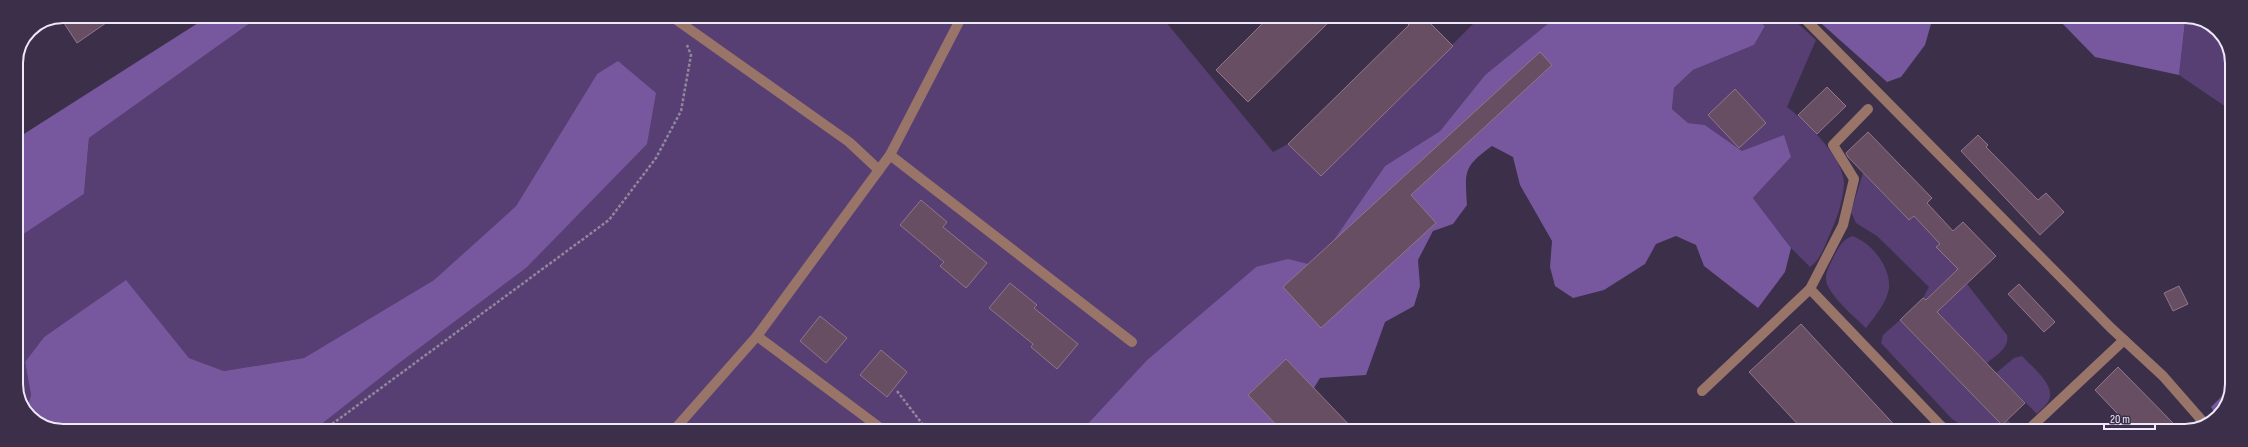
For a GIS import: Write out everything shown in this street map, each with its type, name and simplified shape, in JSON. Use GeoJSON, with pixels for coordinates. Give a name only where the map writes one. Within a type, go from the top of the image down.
{"type":"FeatureCollection","features":[{"type":"Feature","properties":{"kind":"street"},"geometry":{"type":"LineString","coordinates":[[681,23],[849,142],[879,170]]}},
{"type":"Feature","properties":{"kind":"street"},"geometry":{"type":"LineString","coordinates":[[679,424],[757,336],[890,155],[958,23]]}},
{"type":"Feature","properties":{"kind":"street"},"geometry":{"type":"LineString","coordinates":[[1809,23],[2124,340],[2162,376],[2202,420]]}},
{"type":"Feature","properties":{"kind":"street"},"geometry":{"type":"LineString","coordinates":[[1702,391],[1810,289],[1843,225],[1854,179],[1833,146],[1868,109]]}},
{"type":"Feature","properties":{"kind":"street"},"geometry":{"type":"LineString","coordinates":[[890,155],[1132,342]]}},
{"type":"Feature","properties":{"kind":"street"},"geometry":{"type":"LineString","coordinates":[[1810,289],[1939,424]]}},
{"type":"Feature","properties":{"kind":"street"},"geometry":{"type":"LineString","coordinates":[[757,336],[876,424]]}},
{"type":"Feature","properties":{"kind":"street"},"geometry":{"type":"LineString","coordinates":[[2034,424],[2124,340]]}},
{"type":"Feature","properties":{"kind":"path"},"geometry":{"type":"LineString","coordinates":[[332,424],[609,220],[656,158],[681,111],[691,55],[685,41]]}},
{"type":"Feature","properties":{"kind":"path"},"geometry":{"type":"LineString","coordinates":[[897,391],[922,424]]}},
{"type":"Feature","properties":{"kind":"shaded area"},"geometry":{"type":"Polygon","coordinates":[[[198,23],[250,23],[89,138],[84,194],[23,234],[23,135],[198,23]]]}},
{"type":"Feature","properties":{"kind":"shaded area"},"geometry":{"type":"Polygon","coordinates":[[[250,23],[1167,23],[1273,152],[1288,144],[1321,176],[1474,23],[1549,23],[1485,75],[1440,131],[1385,166],[1316,267],[1256,267],[1147,360],[1088,424],[322,424],[398,364],[526,268],[597,74],[516,206],[434,280],[304,358],[224,371],[189,358],[126,281],[44,337],[25,362],[31,395],[28,403],[23,387],[23,234],[84,194],[89,138],[250,23]]]}},
{"type":"Feature","properties":{"kind":"shaded area"},"geometry":{"type":"Polygon","coordinates":[[[1549,23],[1762,23],[1765,26],[1754,45],[1693,70],[1674,88],[1672,109],[1688,123],[1705,125],[1742,151],[1784,135],[1791,157],[1753,198],[1791,248],[1785,272],[1758,308],[1704,266],[1696,245],[1676,236],[1656,244],[1645,264],[1604,290],[1573,298],[1555,286],[1550,267],[1552,241],[1520,185],[1513,157],[1492,146],[1476,159],[1468,171],[1466,177],[1467,205],[1453,224],[1433,231],[1418,260],[1420,286],[1414,306],[1385,322],[1366,375],[1320,378],[1314,388],[1316,424],[1088,424],[1147,360],[1256,267],[1288,259],[1316,266],[1385,166],[1440,131],[1485,75],[1549,23]]]}},
{"type":"Feature","properties":{"kind":"shaded area"},"geometry":{"type":"Polygon","coordinates":[[[1762,23],[1798,23],[1816,40],[1787,107],[1804,121],[1823,141],[1838,163],[1843,174],[1844,184],[1841,203],[1833,228],[1820,257],[1810,267],[1791,248],[1753,198],[1791,157],[1742,151],[1705,125],[1688,123],[1672,109],[1674,88],[1693,70],[1754,45],[1765,26],[1762,23]]]}},
{"type":"Feature","properties":{"kind":"shaded area"},"geometry":{"type":"Polygon","coordinates":[[[1821,23],[1931,23],[1925,45],[1901,77],[1887,82],[1821,23]]]}},
{"type":"Feature","properties":{"kind":"shaded area"},"geometry":{"type":"Polygon","coordinates":[[[2062,23],[2185,23],[2179,75],[2095,57],[2062,23]]]}},
{"type":"Feature","properties":{"kind":"shaded area"},"geometry":{"type":"Polygon","coordinates":[[[2185,23],[2205,28],[2220,43],[2224,53],[2225,106],[2179,75],[2185,23]]]}},
{"type":"Feature","properties":{"kind":"shaded area"},"geometry":{"type":"Polygon","coordinates":[[[618,61],[656,93],[647,144],[526,268],[398,364],[322,424],[63,424],[50,422],[43,419],[30,406],[28,403],[31,395],[25,362],[44,337],[126,280],[189,358],[224,371],[304,358],[434,280],[516,206],[597,74],[618,61]]]}},
{"type":"Feature","properties":{"kind":"shaded area"},"geometry":{"type":"Polygon","coordinates":[[[1863,173],[1909,220],[1914,216],[1940,244],[1937,247],[1958,269],[1926,300],[1923,298],[1929,287],[1877,236],[1856,223],[1851,212],[1863,173]]]}},
{"type":"Feature","properties":{"kind":"shaded area"},"geometry":{"type":"Polygon","coordinates":[[[1852,236],[1859,239],[1873,250],[1883,264],[1889,280],[1889,288],[1886,299],[1880,310],[1866,328],[1837,299],[1828,286],[1826,280],[1827,271],[1834,256],[1843,242],[1852,236]]]}},
{"type":"Feature","properties":{"kind":"shaded area"},"geometry":{"type":"Polygon","coordinates":[[[1967,284],[2007,335],[2004,348],[1987,363],[1937,312],[1967,284]]]}},
{"type":"Feature","properties":{"kind":"shaded area"},"geometry":{"type":"Polygon","coordinates":[[[1900,320],[2001,424],[1960,424],[1952,419],[1881,343],[1883,335],[1900,320]]]}},
{"type":"Feature","properties":{"kind":"shaded area"},"geometry":{"type":"Polygon","coordinates":[[[2022,356],[2042,376],[2049,388],[2049,400],[2037,414],[1996,373],[2014,358],[2022,356]]]}},
{"type":"Feature","properties":{"kind":"shaded area"},"geometry":{"type":"Polygon","coordinates":[[[2223,395],[2220,404],[2214,411],[2211,407],[2223,395]]]}},
{"type":"Feature","properties":{"kind":"shaded area"},"geometry":{"type":"Polygon","coordinates":[[[2008,420],[2011,424],[2003,424],[2008,420]]]}},
{"type":"Feature","properties":{"kind":"building"},"geometry":{"type":"Polygon","coordinates":[[[64,23],[106,23],[77,43],[64,23]]]}},
{"type":"Feature","properties":{"kind":"building"},"geometry":{"type":"Polygon","coordinates":[[[1263,23],[1328,23],[1248,102],[1216,70],[1263,23]]]}},
{"type":"Feature","properties":{"kind":"building"},"geometry":{"type":"Polygon","coordinates":[[[1407,23],[1430,23],[1453,46],[1321,176],[1288,144],[1409,25],[1407,23]]]}},
{"type":"Feature","properties":{"kind":"building"},"geometry":{"type":"Polygon","coordinates":[[[1540,52],[1552,65],[1411,195],[1436,223],[1321,328],[1283,287],[1540,52]]]}},
{"type":"Feature","properties":{"kind":"building"},"geometry":{"type":"Polygon","coordinates":[[[1827,87],[1846,106],[1817,134],[1798,115],[1827,87]]]}},
{"type":"Feature","properties":{"kind":"building"},"geometry":{"type":"Polygon","coordinates":[[[1735,89],[1766,123],[1739,148],[1708,115],[1735,89]]]}},
{"type":"Feature","properties":{"kind":"building"},"geometry":{"type":"Polygon","coordinates":[[[1868,132],[1932,198],[1927,203],[1953,231],[1963,222],[1996,256],[1937,312],[2025,403],[2003,424],[2001,424],[1900,320],[1923,298],[1926,300],[1958,269],[1936,247],[1940,244],[1914,216],[1909,220],[1848,157],[1846,153],[1868,132]]]}},
{"type":"Feature","properties":{"kind":"building"},"geometry":{"type":"Polygon","coordinates":[[[1978,135],[1988,145],[1986,147],[2038,200],[2046,193],[2064,212],[2040,235],[1961,151],[1978,135]]]}},
{"type":"Feature","properties":{"kind":"building"},"geometry":{"type":"Polygon","coordinates":[[[921,200],[947,222],[943,227],[987,263],[966,288],[940,266],[944,262],[900,225],[921,200]]]}},
{"type":"Feature","properties":{"kind":"building"},"geometry":{"type":"Polygon","coordinates":[[[1010,283],[1037,305],[1034,308],[1078,344],[1057,369],[1031,347],[1033,344],[989,308],[1010,283]]]}},
{"type":"Feature","properties":{"kind":"building"},"geometry":{"type":"Polygon","coordinates":[[[2019,284],[2055,322],[2044,332],[2008,294],[2019,284]]]}},
{"type":"Feature","properties":{"kind":"building"},"geometry":{"type":"Polygon","coordinates":[[[2179,286],[2188,304],[2173,311],[2164,293],[2179,286]]]}},
{"type":"Feature","properties":{"kind":"building"},"geometry":{"type":"Polygon","coordinates":[[[820,316],[847,338],[826,363],[800,341],[820,316]]]}},
{"type":"Feature","properties":{"kind":"building"},"geometry":{"type":"Polygon","coordinates":[[[1801,324],[1894,424],[1797,424],[1749,372],[1801,324]]]}},
{"type":"Feature","properties":{"kind":"building"},"geometry":{"type":"Polygon","coordinates":[[[881,350],[907,372],[887,397],[860,375],[881,350]]]}},
{"type":"Feature","properties":{"kind":"building"},"geometry":{"type":"Polygon","coordinates":[[[1286,359],[1348,424],[1275,424],[1248,395],[1286,359]]]}},
{"type":"Feature","properties":{"kind":"building"},"geometry":{"type":"Polygon","coordinates":[[[2118,367],[2173,423],[2127,424],[2095,390],[2118,367]]]}}]}
